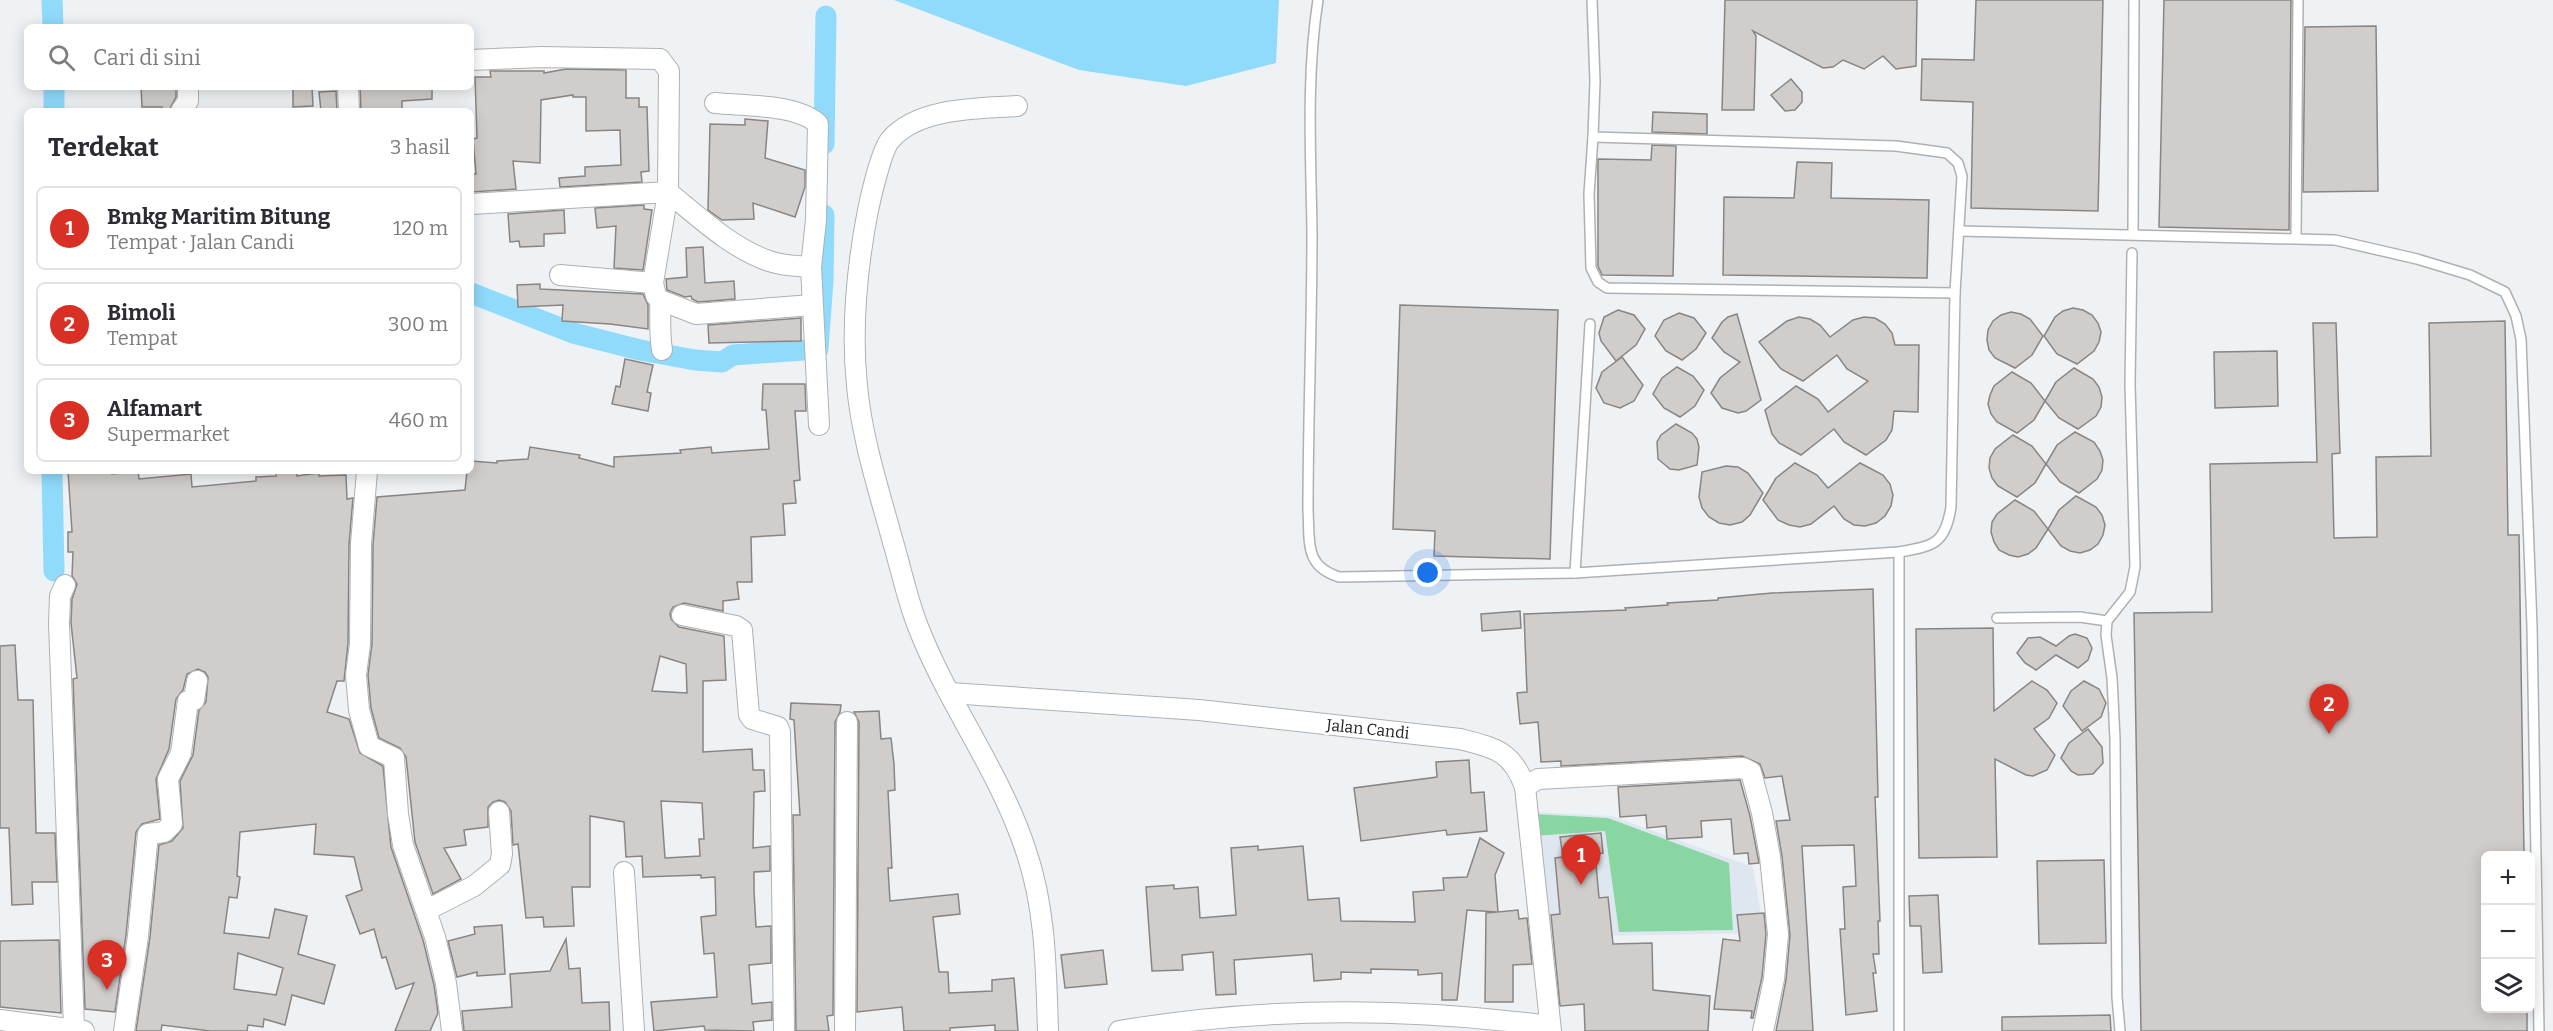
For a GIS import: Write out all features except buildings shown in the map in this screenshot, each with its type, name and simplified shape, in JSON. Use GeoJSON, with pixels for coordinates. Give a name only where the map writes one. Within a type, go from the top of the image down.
{"type":"FeatureCollection","features":[{"type":"Feature","properties":{"kind":"street"},"geometry":{"type":"LineString","coordinates":[[474,60],[541,57],[660,59],[669,71],[668,192],[656,292],[661,317],[658,329],[662,350]]}},
{"type":"Feature","properties":{"kind":"street"},"geometry":{"type":"LineString","coordinates":[[183,108],[188,101],[188,90]]}},
{"type":"Feature","properties":{"kind":"street"},"geometry":{"type":"LineString","coordinates":[[348,90],[349,108]]}},
{"type":"Feature","properties":{"kind":"street"},"geometry":{"type":"LineString","coordinates":[[715,103],[795,111],[812,118],[818,124],[816,220],[811,267],[819,425]]}},
{"type":"Feature","properties":{"kind":"street"},"geometry":{"type":"LineString","coordinates":[[1017,106],[952,111],[921,118],[890,140],[872,191],[859,258],[856,317],[857,386],[871,464],[917,624],[1000,791],[1025,847],[1035,877],[1046,959],[1048,1031]]}},
{"type":"Feature","properties":{"kind":"street"},"geometry":{"type":"LineString","coordinates":[[474,204],[668,192],[749,253],[771,262],[811,267]]}},
{"type":"Feature","properties":{"kind":"street"},"geometry":{"type":"LineString","coordinates":[[560,275],[656,292],[696,314],[812,306]]}},
{"type":"Feature","properties":{"kind":"street"},"geometry":{"type":"LineString","coordinates":[[367,474],[360,565],[360,644],[356,675],[359,710],[369,746],[394,758],[398,814],[404,845],[427,910],[446,983],[452,1031]]}},
{"type":"Feature","properties":{"kind":"street"},"geometry":{"type":"LineString","coordinates":[[0,1020],[79,1030],[59,623],[60,596],[65,585]]}},
{"type":"Feature","properties":{"kind":"street"},"geometry":{"type":"LineString","coordinates":[[682,615],[736,626],[742,630],[748,715],[752,719],[778,727],[780,732],[784,1031]]}},
{"type":"Feature","properties":{"kind":"street"},"geometry":{"type":"LineString","coordinates":[[124,1031],[138,936],[148,834],[164,832],[172,824],[168,779],[181,753],[188,701],[194,700],[197,681]]}},
{"type":"Feature","properties":{"kind":"street","name":"Jalan Candi"},"geometry":{"type":"LineString","coordinates":[[950,693],[1200,711],[1460,739],[1489,746],[1518,767],[1525,787],[1550,1028],[1500,1019],[1369,1022],[1302,1012],[1233,1017],[1119,1031]]}},
{"type":"Feature","properties":{"kind":"street"},"geometry":{"type":"LineString","coordinates":[[845,1031],[847,722]]}},
{"type":"Feature","properties":{"kind":"street"},"geometry":{"type":"LineString","coordinates":[[1525,787],[1538,779],[1743,768],[1751,772],[1768,846],[1778,934],[1774,979],[1763,1031]]}},
{"type":"Feature","properties":{"kind":"street"},"geometry":{"type":"LineString","coordinates":[[427,910],[474,886],[500,865],[502,854],[499,812]]}},
{"type":"Feature","properties":{"kind":"street"},"geometry":{"type":"LineString","coordinates":[[624,872],[633,1031]]}},
{"type":"Feature","properties":{"kind":"lane"},"geometry":{"type":"LineString","coordinates":[[1318,0],[1314,26],[1311,94],[1312,300],[1308,417],[1308,511],[1310,545],[1316,565],[1324,572],[1339,577],[1575,573],[1899,552],[1930,547],[1948,526],[1951,507],[1955,293],[1962,176],[1958,163],[1947,153],[1896,146],[1593,137]]}},
{"type":"Feature","properties":{"kind":"lane"},"geometry":{"type":"LineString","coordinates":[[1592,0],[1595,81],[1589,194],[1591,268],[1598,282],[1607,288],[1955,293]]}},
{"type":"Feature","properties":{"kind":"lane"},"geometry":{"type":"LineString","coordinates":[[2133,234],[2134,0]]}},
{"type":"Feature","properties":{"kind":"lane"},"geometry":{"type":"LineString","coordinates":[[2296,238],[2298,0]]}},
{"type":"Feature","properties":{"kind":"lane"},"geometry":{"type":"LineString","coordinates":[[1959,231],[2335,240],[2470,275],[2505,292],[2516,316],[2521,339],[2532,626],[2539,1031]]}},
{"type":"Feature","properties":{"kind":"lane"},"geometry":{"type":"LineString","coordinates":[[2120,1031],[2117,997],[2115,739],[2112,678],[2106,635],[2107,621],[2130,592],[2135,567],[2130,384],[2132,253]]}},
{"type":"Feature","properties":{"kind":"lane"},"geometry":{"type":"LineString","coordinates":[[1575,573],[1590,324]]}},
{"type":"Feature","properties":{"kind":"lane"},"geometry":{"type":"LineString","coordinates":[[1899,552],[1899,1031]]}},
{"type":"Feature","properties":{"kind":"lane"},"geometry":{"type":"LineString","coordinates":[[1997,618],[2080,617],[2107,621]]}},
{"type":"Feature","properties":{"kind":"shaded area"},"geometry":{"type":"Polygon","coordinates":[[[1532,812],[1612,816],[1753,867],[1764,933],[1544,937],[1532,812]],[[1534,814],[1535,836],[1605,831],[1619,932],[1733,930],[1729,863],[1608,818],[1534,814]],[[1601,833],[1561,837],[1563,857],[1555,858],[1557,874],[1564,873],[1566,896],[1558,897],[1560,912],[1568,911],[1570,929],[1597,926],[1598,931],[1611,930],[1608,898],[1599,898],[1595,854],[1603,853],[1601,833]],[[1566,914],[1546,916],[1547,929],[1567,927],[1566,914]],[[1756,914],[1738,916],[1739,931],[1757,929],[1756,914]]]}},
{"type":"Feature","properties":{"kind":"green space"},"geometry":{"type":"Polygon","coordinates":[[[1534,814],[1608,818],[1729,863],[1733,930],[1619,932],[1605,831],[1535,836],[1534,814]]]}},
{"type":"Feature","properties":{"kind":"water"},"geometry":{"type":"Polygon","coordinates":[[[894,0],[1279,0],[1276,63],[1186,86],[1079,70],[894,0]]]}},
{"type":"Feature","properties":{"kind":"waterway"},"geometry":{"type":"LineString","coordinates":[[52,0],[53,24]]}},
{"type":"Feature","properties":{"kind":"waterway"},"geometry":{"type":"LineString","coordinates":[[824,144],[826,16]]}},
{"type":"Feature","properties":{"kind":"waterway"},"geometry":{"type":"LineString","coordinates":[[54,90],[54,108]]}},
{"type":"Feature","properties":{"kind":"waterway"},"geometry":{"type":"LineString","coordinates":[[474,294],[573,333],[640,350],[695,360],[722,362],[733,355],[818,349],[823,281],[824,215]]}},
{"type":"Feature","properties":{"kind":"waterway"},"geometry":{"type":"LineString","coordinates":[[52,474],[54,571]]}},
{"type":"Feature","properties":{"kind":"place","name":"Bimoli"},"geometry":{"type":"Point","coordinates":[2329,734]}},
{"type":"Feature","properties":{"kind":"place","name":"Bmkg Maritim Bitung"},"geometry":{"type":"Point","coordinates":[1581,885]}},
{"type":"Feature","properties":{"kind":"place","name":"Alfamart"},"geometry":{"type":"Point","coordinates":[107,990]}}]}
